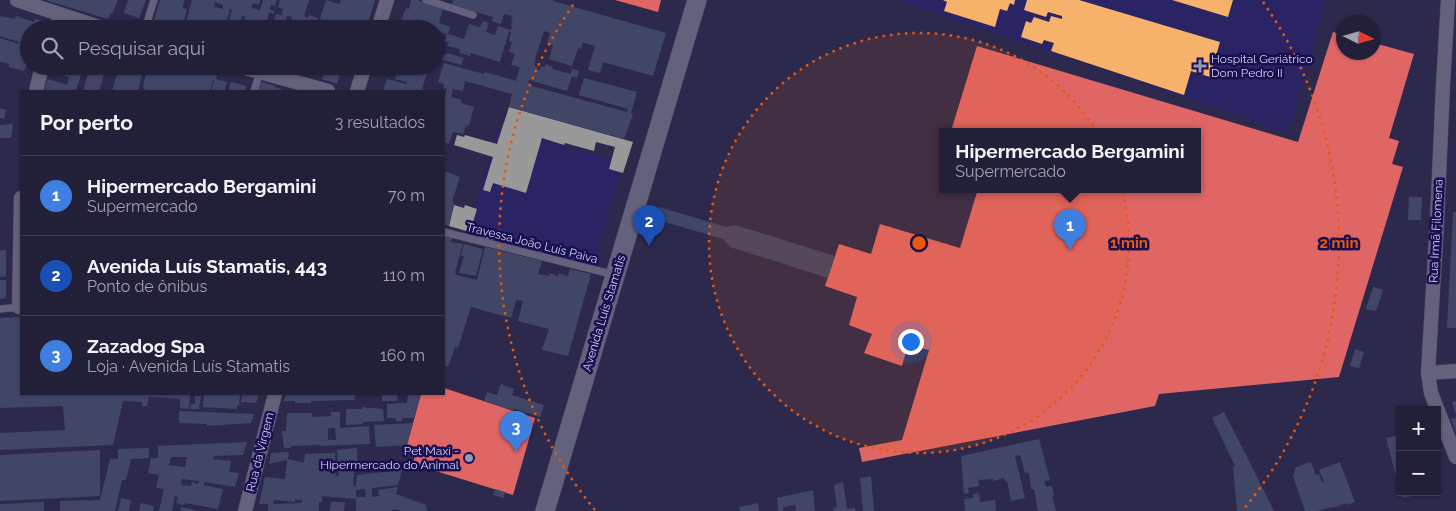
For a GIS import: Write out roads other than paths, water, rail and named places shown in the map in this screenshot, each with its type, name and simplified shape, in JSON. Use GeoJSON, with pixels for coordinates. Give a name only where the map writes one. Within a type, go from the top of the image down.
{"type":"FeatureCollection","features":[{"type":"Feature","properties":{"kind":"main road","name":"Avenida Luís Stamatis"},"geometry":{"type":"LineString","coordinates":[[545,511],[698,0]]}},
{"type":"Feature","properties":{"kind":"street"},"geometry":{"type":"LineString","coordinates":[[17,0],[76,20]]}},
{"type":"Feature","properties":{"kind":"street"},"geometry":{"type":"LineString","coordinates":[[381,20],[387,0]]}},
{"type":"Feature","properties":{"kind":"street","name":"Rua Irmã Filomena"},"geometry":{"type":"LineString","coordinates":[[1448,0],[1428,373],[1431,393],[1456,457]]}},
{"type":"Feature","properties":{"kind":"street"},"geometry":{"type":"LineString","coordinates":[[58,20],[60,15]]}},
{"type":"Feature","properties":{"kind":"street"},"geometry":{"type":"LineString","coordinates":[[36,90],[40,75]]}},
{"type":"Feature","properties":{"kind":"street"},"geometry":{"type":"LineString","coordinates":[[271,75],[324,90]]}},
{"type":"Feature","properties":{"kind":"street"},"geometry":{"type":"LineString","coordinates":[[357,90],[363,75]]}},
{"type":"Feature","properties":{"kind":"street"},"geometry":{"type":"LineString","coordinates":[[1428,373],[1456,371]]}},
{"type":"Feature","properties":{"kind":"street","name":"Rua da Virgem"},"geometry":{"type":"LineString","coordinates":[[245,511],[275,395]]}},
{"type":"Feature","properties":{"kind":"lane"},"geometry":{"type":"LineString","coordinates":[[148,20],[154,0]]}},
{"type":"Feature","properties":{"kind":"lane"},"geometry":{"type":"LineString","coordinates":[[426,0],[473,15]]}},
{"type":"Feature","properties":{"kind":"lane"},"geometry":{"type":"LineString","coordinates":[[254,90],[259,75]]}},
{"type":"Feature","properties":{"kind":"lane","name":"Travessa João Luís Paiva"},"geometry":{"type":"LineString","coordinates":[[445,232],[616,275]]}},
{"type":"Feature","properties":{"kind":"lane"},"geometry":{"type":"LineString","coordinates":[[0,309],[20,307]]}},
{"type":"Feature","properties":{"kind":"place","name":"Hospital Geriátrico Dom Pedro II"},"geometry":{"type":"Point","coordinates":[1200,66]}},
{"type":"Feature","properties":{"kind":"place","name":"Avenida Luís Stamatis, 443"},"geometry":{"type":"Point","coordinates":[649,246]}},
{"type":"Feature","properties":{"kind":"place","name":"Hipermercado Bergamini"},"geometry":{"type":"Point","coordinates":[1070,250]}},
{"type":"Feature","properties":{"kind":"place","name":"Zazadog Spa"},"geometry":{"type":"Point","coordinates":[516,452]}},
{"type":"Feature","properties":{"kind":"place","name":"Pet Maxi - Hipermercado do Animal"},"geometry":{"type":"Point","coordinates":[469,458]}}]}
